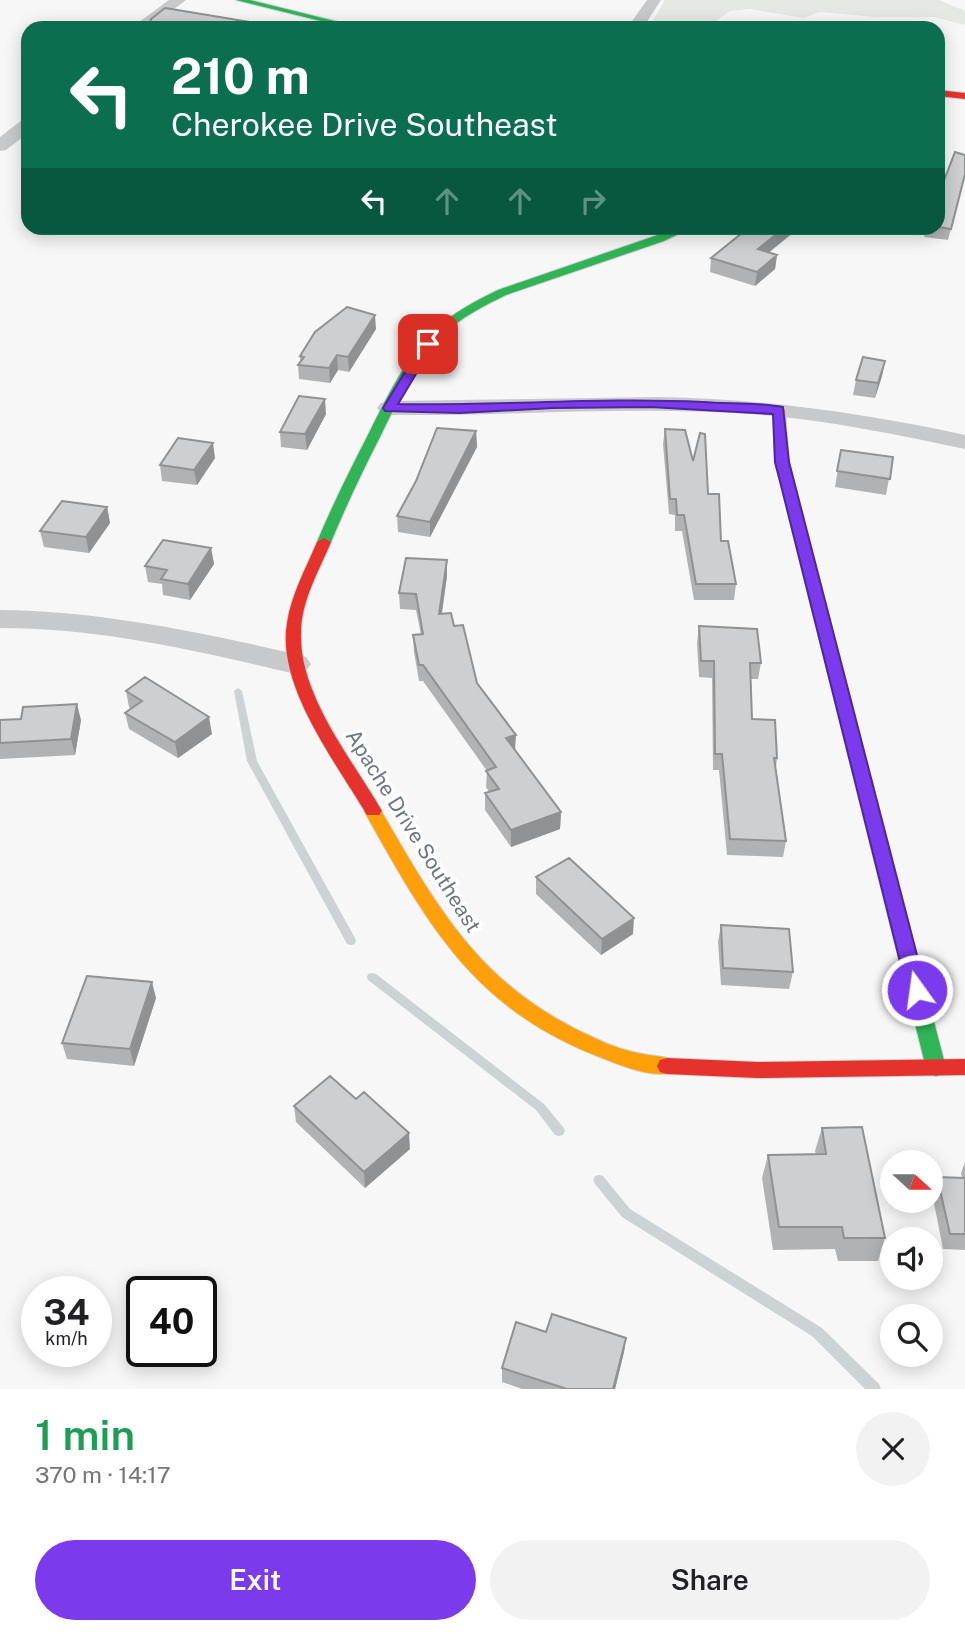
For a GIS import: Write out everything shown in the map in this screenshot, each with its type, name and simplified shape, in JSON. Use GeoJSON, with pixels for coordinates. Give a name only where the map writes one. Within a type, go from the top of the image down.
{"type":"FeatureCollection","features":[{"type":"Feature","properties":{"kind":"street"},"geometry":{"type":"LineString","coordinates":[[149,21],[179,0]]}},
{"type":"Feature","properties":{"kind":"street"},"geometry":{"type":"LineString","coordinates":[[240,0],[329,21]]}},
{"type":"Feature","properties":{"kind":"street"},"geometry":{"type":"LineString","coordinates":[[640,21],[654,0]]}},
{"type":"Feature","properties":{"kind":"street"},"geometry":{"type":"LineString","coordinates":[[945,94],[965,96]]}},
{"type":"Feature","properties":{"kind":"street"},"geometry":{"type":"LineString","coordinates":[[0,146],[21,130]]}},
{"type":"Feature","properties":{"kind":"street","name":"Apache Drive Southeast"},"geometry":{"type":"LineString","coordinates":[[670,235],[648,245],[526,284],[478,305],[446,326],[428,344],[389,408],[343,495],[300,602],[293,632],[296,664],[307,696],[385,832],[458,946],[481,973],[541,1020],[579,1041],[615,1055],[653,1065],[757,1070],[965,1067]]}},
{"type":"Feature","properties":{"kind":"street"},"geometry":{"type":"LineString","coordinates":[[389,408],[650,404],[779,410],[880,425],[965,442]]}},
{"type":"Feature","properties":{"kind":"street"},"geometry":{"type":"LineString","coordinates":[[779,410],[785,475],[936,1068]]}},
{"type":"Feature","properties":{"kind":"street"},"geometry":{"type":"LineString","coordinates":[[0,619],[71,619],[155,633],[296,664]]}},
{"type":"Feature","properties":{"kind":"shaded area"},"geometry":{"type":"Polygon","coordinates":[[[665,0],[939,0],[965,11],[965,25],[934,17],[875,17],[820,12],[804,18],[750,9],[730,11],[716,21],[653,20],[665,0]]]}},
{"type":"Feature","properties":{"kind":"building"},"geometry":{"type":"Polygon","coordinates":[[[165,8],[244,21],[151,21],[165,8]]]}},
{"type":"Feature","properties":{"kind":"building"},"geometry":{"type":"Polygon","coordinates":[[[955,152],[965,155],[965,174],[951,229],[945,228],[945,178],[955,152]]]}},
{"type":"Feature","properties":{"kind":"building"},"geometry":{"type":"Polygon","coordinates":[[[740,235],[775,235],[758,249],[777,255],[757,272],[711,258],[740,235]]]}},
{"type":"Feature","properties":{"kind":"building"},"geometry":{"type":"Polygon","coordinates":[[[347,307],[375,315],[348,357],[337,355],[329,368],[298,365],[304,357],[300,356],[315,332],[347,307]]]}},
{"type":"Feature","properties":{"kind":"building"},"geometry":{"type":"Polygon","coordinates":[[[863,357],[885,361],[878,383],[856,380],[863,357]]]}},
{"type":"Feature","properties":{"kind":"building"},"geometry":{"type":"Polygon","coordinates":[[[299,396],[325,399],[305,434],[280,432],[299,396]]]}},
{"type":"Feature","properties":{"kind":"building"},"geometry":{"type":"Polygon","coordinates":[[[437,428],[476,431],[430,522],[397,516],[416,481],[437,428]]]}},
{"type":"Feature","properties":{"kind":"building"},"geometry":{"type":"Polygon","coordinates":[[[665,429],[685,430],[693,461],[700,433],[705,434],[708,494],[719,494],[721,541],[728,541],[736,584],[696,584],[684,515],[677,515],[676,499],[670,499],[665,429]]]}},
{"type":"Feature","properties":{"kind":"building"},"geometry":{"type":"Polygon","coordinates":[[[178,438],[213,443],[194,470],[160,465],[178,438]]]}},
{"type":"Feature","properties":{"kind":"building"},"geometry":{"type":"Polygon","coordinates":[[[841,450],[893,457],[890,479],[837,471],[841,450]]]}},
{"type":"Feature","properties":{"kind":"building"},"geometry":{"type":"Polygon","coordinates":[[[62,501],[107,507],[86,537],[40,531],[62,501]]]}},
{"type":"Feature","properties":{"kind":"building"},"geometry":{"type":"Polygon","coordinates":[[[163,540],[211,548],[188,584],[161,579],[167,570],[145,566],[163,540]]]}},
{"type":"Feature","properties":{"kind":"building"},"geometry":{"type":"Polygon","coordinates":[[[406,558],[447,560],[439,614],[451,613],[454,626],[463,625],[477,683],[516,735],[506,738],[561,812],[511,830],[485,793],[499,789],[486,771],[496,767],[423,665],[419,665],[413,635],[423,634],[416,594],[399,593],[406,558]]]}},
{"type":"Feature","properties":{"kind":"building"},"geometry":{"type":"Polygon","coordinates":[[[699,626],[757,629],[761,663],[750,663],[752,719],[775,720],[777,758],[774,758],[786,841],[730,839],[722,754],[715,754],[714,661],[701,661],[699,626]]]}},
{"type":"Feature","properties":{"kind":"building"},"geometry":{"type":"Polygon","coordinates":[[[145,677],[209,717],[175,742],[125,713],[142,701],[126,691],[145,677]]]}},
{"type":"Feature","properties":{"kind":"building"},"geometry":{"type":"Polygon","coordinates":[[[77,704],[71,739],[0,743],[0,720],[21,719],[23,707],[77,704]]]}},
{"type":"Feature","properties":{"kind":"building"},"geometry":{"type":"Polygon","coordinates":[[[569,858],[634,918],[602,939],[536,877],[569,858]]]}},
{"type":"Feature","properties":{"kind":"building"},"geometry":{"type":"Polygon","coordinates":[[[721,925],[789,929],[793,972],[723,968],[721,925]]]}},
{"type":"Feature","properties":{"kind":"building"},"geometry":{"type":"Polygon","coordinates":[[[87,976],[152,982],[130,1049],[62,1043],[87,976]]]}},
{"type":"Feature","properties":{"kind":"building"},"geometry":{"type":"Polygon","coordinates":[[[330,1076],[356,1099],[364,1092],[409,1133],[364,1172],[294,1106],[330,1076]]]}},
{"type":"Feature","properties":{"kind":"building"},"geometry":{"type":"Polygon","coordinates":[[[862,1127],[883,1227],[880,1227],[880,1238],[844,1238],[842,1227],[779,1227],[768,1155],[826,1154],[822,1128],[862,1127]]]}},
{"type":"Feature","properties":{"kind":"building"},"geometry":{"type":"Polygon","coordinates":[[[943,1177],[965,1178],[965,1234],[950,1234],[943,1203],[943,1177]]]}},
{"type":"Feature","properties":{"kind":"building"},"geometry":{"type":"Polygon","coordinates":[[[552,1314],[626,1338],[613,1389],[567,1389],[502,1368],[516,1322],[546,1332],[552,1314]]]}},
{"type":"Feature","properties":{"kind":"waterway"},"geometry":{"type":"LineString","coordinates":[[238,691],[252,761],[351,941]]}},
{"type":"Feature","properties":{"kind":"waterway"},"geometry":{"type":"LineString","coordinates":[[372,977],[540,1107],[559,1131]]}},
{"type":"Feature","properties":{"kind":"waterway"},"geometry":{"type":"LineString","coordinates":[[599,1180],[626,1213],[817,1332],[874,1389]]}},
{"type":"Feature","properties":{"kind":"traffic: fast"},"geometry":{"type":"LineString","coordinates":[[240,0],[329,21]]}},
{"type":"Feature","properties":{"kind":"traffic: fast"},"geometry":{"type":"LineString","coordinates":[[324,542],[351,481],[397,392],[421,354],[444,328],[477,305],[528,282],[668,235]]}},
{"type":"Feature","properties":{"kind":"traffic: fast"},"geometry":{"type":"LineString","coordinates":[[835,670],[936,1068]]}},
{"type":"Feature","properties":{"kind":"traffic: slow"},"geometry":{"type":"LineString","coordinates":[[779,410],[782,462],[835,670]]}},
{"type":"Feature","properties":{"kind":"traffic: slow"},"geometry":{"type":"LineString","coordinates":[[373,811],[435,915],[479,971],[496,987],[540,1019],[592,1046],[643,1063],[667,1066]]}},
{"type":"Feature","properties":{"kind":"traffic: jam"},"geometry":{"type":"LineString","coordinates":[[945,94],[965,96]]}},
{"type":"Feature","properties":{"kind":"traffic: jam"},"geometry":{"type":"LineString","coordinates":[[324,542],[305,586],[294,621],[294,654],[300,677],[322,725],[373,811]]}},
{"type":"Feature","properties":{"kind":"traffic: jam"},"geometry":{"type":"LineString","coordinates":[[667,1066],[757,1070],[965,1067]]}},
{"type":"Feature","properties":{"kind":"route"},"geometry":{"type":"LineString","coordinates":[[428,344],[389,408],[650,404],[779,410],[782,462],[917,990]]}}]}
